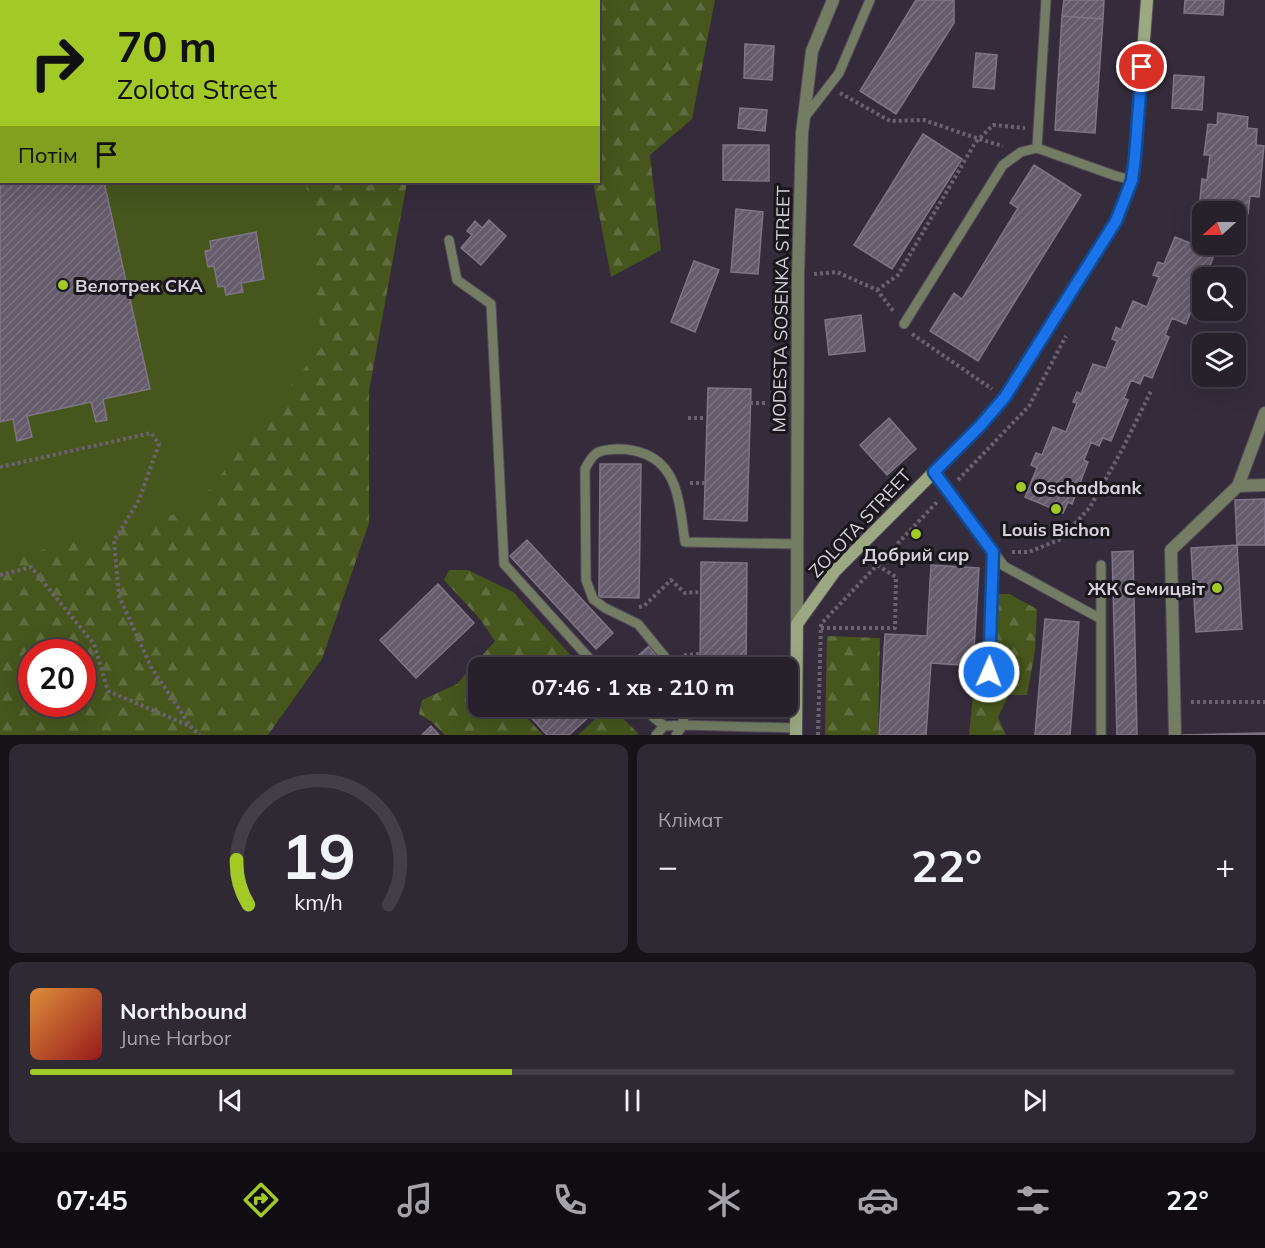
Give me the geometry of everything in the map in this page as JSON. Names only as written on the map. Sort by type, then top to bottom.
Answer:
[{"type":"street","name":"MODESTA SOSENKA STREET","points":[[797,624],[798,276],[802,133],[812,51],[833,0]]},
{"type":"street","name":"ZOLOTA STREET","points":[[797,624],[835,571],[980,426],[1005,397],[1116,221],[1132,180],[1147,0]]},
{"type":"street","points":[[1175,735],[1171,550],[1238,486],[1265,413]]},
{"type":"street","points":[[1238,486],[1265,485]]},
{"type":"street","points":[[796,732],[797,624]]},
{"type":"lane","points":[[804,118],[839,73],[870,0]]},
{"type":"lane","points":[[1037,148],[1046,0]]},
{"type":"lane","points":[[904,324],[1003,165],[1021,152],[1037,148],[1132,180]]},
{"type":"lane","points":[[449,240],[457,280],[491,304],[504,564],[588,657]]},
{"type":"lane","points":[[665,657],[638,624],[605,608],[593,599],[586,580],[585,469],[591,456],[603,450],[631,448],[655,458],[667,470],[675,486],[686,542],[797,544]]},
{"type":"lane","points":[[934,472],[1004,566],[1101,619]]},
{"type":"lane","points":[[989,672],[993,552]]},
{"type":"lane","points":[[1101,566],[1101,735]]},
{"type":"lane","points":[[653,717],[664,726],[683,725],[796,732]]},
{"type":"lane","points":[[676,735],[683,725],[683,717]]},
{"type":"lane","points":[[656,735],[664,726]]},
{"type":"path","points":[[828,87],[890,121],[924,120],[1021,152]]},
{"type":"path","points":[[877,290],[898,275],[975,143],[993,125],[1038,130]]},
{"type":"path","points":[[993,552],[1029,552],[1061,539],[1090,507],[1151,391]]},
{"type":"path","points":[[750,403],[765,403]]},
{"type":"path","points":[[688,418],[707,418]]},
{"type":"path","points":[[0,467],[151,433],[159,444],[139,500],[114,541],[119,596],[151,667],[191,727],[200,735]]},
{"type":"path","points":[[686,483],[705,483]]},
{"type":"path","points":[[821,628],[896,628],[896,577],[877,565]]},
{"type":"path","points":[[0,575],[31,567],[94,644],[108,691],[191,727]]},
{"type":"path","points":[[634,607],[644,606],[671,580],[685,593],[701,592]]},
{"type":"path","points":[[684,655],[700,654]]},
{"type":"path","points":[[1191,702],[1265,702]]},
{"type":"green space","points":[[600,0],[715,0],[692,119],[650,155],[661,250],[611,277],[593,183],[600,183]]},
{"type":"green space","points":[[0,183],[306,183],[322,346],[194,509],[0,561]]},
{"type":"green space","points":[[256,183],[407,183],[369,391],[369,523],[322,659],[268,735],[0,735],[0,482]]},
{"type":"green space","points":[[449,570],[468,570],[513,592],[573,657],[481,657],[495,641],[480,619],[444,580]]},
{"type":"green space","points":[[998,594],[1009,594],[1037,609],[1035,651],[1027,695],[1009,695],[998,717],[1006,735],[969,735],[973,695],[983,639]]},
{"type":"green space","points":[[827,636],[880,638],[878,735],[825,735]]},
{"type":"green space","points":[[468,672],[468,717],[526,717],[543,735],[445,735],[432,722],[419,714],[422,700],[457,684]]},
{"type":"green space","points":[[597,717],[621,717],[638,733],[637,735],[578,735]]},
{"type":"building","points":[[916,0],[954,0],[954,23],[896,114],[860,91]]},
{"type":"building","points":[[1064,0],[1104,0],[1103,19],[1062,16]]},
{"type":"building","points":[[1185,0],[1224,0],[1223,15],[1184,13]]},
{"type":"building","points":[[1062,16],[1103,19],[1095,133],[1055,130]]},
{"type":"building","points":[[745,44],[774,46],[772,80],[744,78]]},
{"type":"building","points":[[976,53],[997,55],[994,89],[973,87]]},
{"type":"building","points":[[1174,75],[1204,77],[1202,110],[1172,108]]},
{"type":"building","points":[[740,108],[767,110],[765,131],[738,128]]},
{"type":"building","points":[[1218,113],[1248,117],[1247,128],[1257,129],[1256,145],[1264,146],[1259,197],[1250,196],[1248,214],[1246,214],[1246,201],[1200,201],[1202,179],[1207,180],[1210,155],[1204,155],[1208,124],[1217,125]]},
{"type":"building","points":[[923,134],[962,159],[892,269],[854,245]]},
{"type":"building","points":[[723,145],[769,145],[769,181],[723,180]]},
{"type":"building","points":[[1034,165],[1081,195],[978,361],[930,331],[954,293],[962,299],[1018,208],[1010,203]]},
{"type":"building","name":"Велотрек СКА","points":[[0,183],[104,183],[150,389],[103,399],[107,420],[96,422],[91,402],[27,416],[32,437],[17,441],[13,419],[0,422]]},
{"type":"building","points":[[736,209],[763,212],[758,274],[731,272]]},
{"type":"building","points":[[489,220],[506,236],[481,265],[461,248],[472,235],[467,231],[475,221],[482,228]]},
{"type":"building","points":[[256,232],[264,279],[241,283],[243,292],[226,295],[224,286],[218,287],[214,266],[208,267],[205,251],[211,250],[210,241]]},
{"type":"building","points":[[1175,237],[1192,244],[1192,255],[1214,255],[1209,267],[1192,267],[1192,309],[1186,324],[1172,318],[1165,335],[1169,337],[1152,378],[1144,375],[1140,384],[1131,380],[1124,398],[1128,400],[1111,441],[1103,438],[1099,446],[1091,442],[1084,460],[1088,462],[1072,504],[1068,502],[1063,513],[1025,497],[1037,468],[1031,465],[1036,453],[1042,455],[1053,427],[1066,432],[1077,403],[1073,402],[1077,392],[1081,394],[1093,364],[1106,368],[1117,341],[1112,339],[1116,327],[1121,330],[1133,301],[1147,307],[1159,277],[1153,275],[1158,262],[1164,264]]},
{"type":"building","points":[[694,261],[719,270],[695,332],[671,322]]},
{"type":"building","points":[[861,315],[865,351],[829,355],[825,320]]},
{"type":"building","points":[[708,388],[751,389],[747,521],[704,519]]},
{"type":"building","points":[[889,418],[916,449],[887,475],[860,445]]},
{"type":"building","points":[[600,464],[641,464],[639,598],[599,597]]},
{"type":"building","points":[[1265,499],[1265,545],[1237,545],[1235,500]]},
{"type":"building","points":[[527,540],[613,633],[596,649],[510,556]]},
{"type":"building","name":"ЖК Семицвіт","points":[[1237,545],[1242,629],[1196,632],[1191,548]]},
{"type":"building","points":[[1133,551],[1137,735],[1117,735],[1112,552]]},
{"type":"building","points":[[701,562],[747,563],[746,657],[700,657]]},
{"type":"building","points":[[931,565],[979,568],[973,666],[931,663],[926,735],[879,735],[885,634],[927,636]]},
{"type":"building","points":[[438,584],[474,623],[416,678],[380,640]]},
{"type":"building","points":[[1045,619],[1079,622],[1070,735],[1035,735]]},
{"type":"building","points":[[649,646],[658,657],[636,657]]},
{"type":"building","points":[[531,717],[589,717],[569,735],[547,735]]},
{"type":"building","points":[[431,726],[439,735],[422,735]]},
{"type":"building","points":[[1265,733],[1265,735],[1180,735]]},
{"type":"place","name":"Велотрек СКА","points":[[63,285]]},
{"type":"place","name":"Oschadbank","points":[[1021,487]]},
{"type":"place","name":"Louis Bichon","points":[[1056,509]]},
{"type":"place","name":"Добрий сир","points":[[916,534]]},
{"type":"place","name":"ЖК Семицвіт","points":[[1217,588]]},
{"type":"route","points":[[989,672],[993,552],[934,472],[1005,397],[1116,221],[1132,180],[1142,67]]}]
